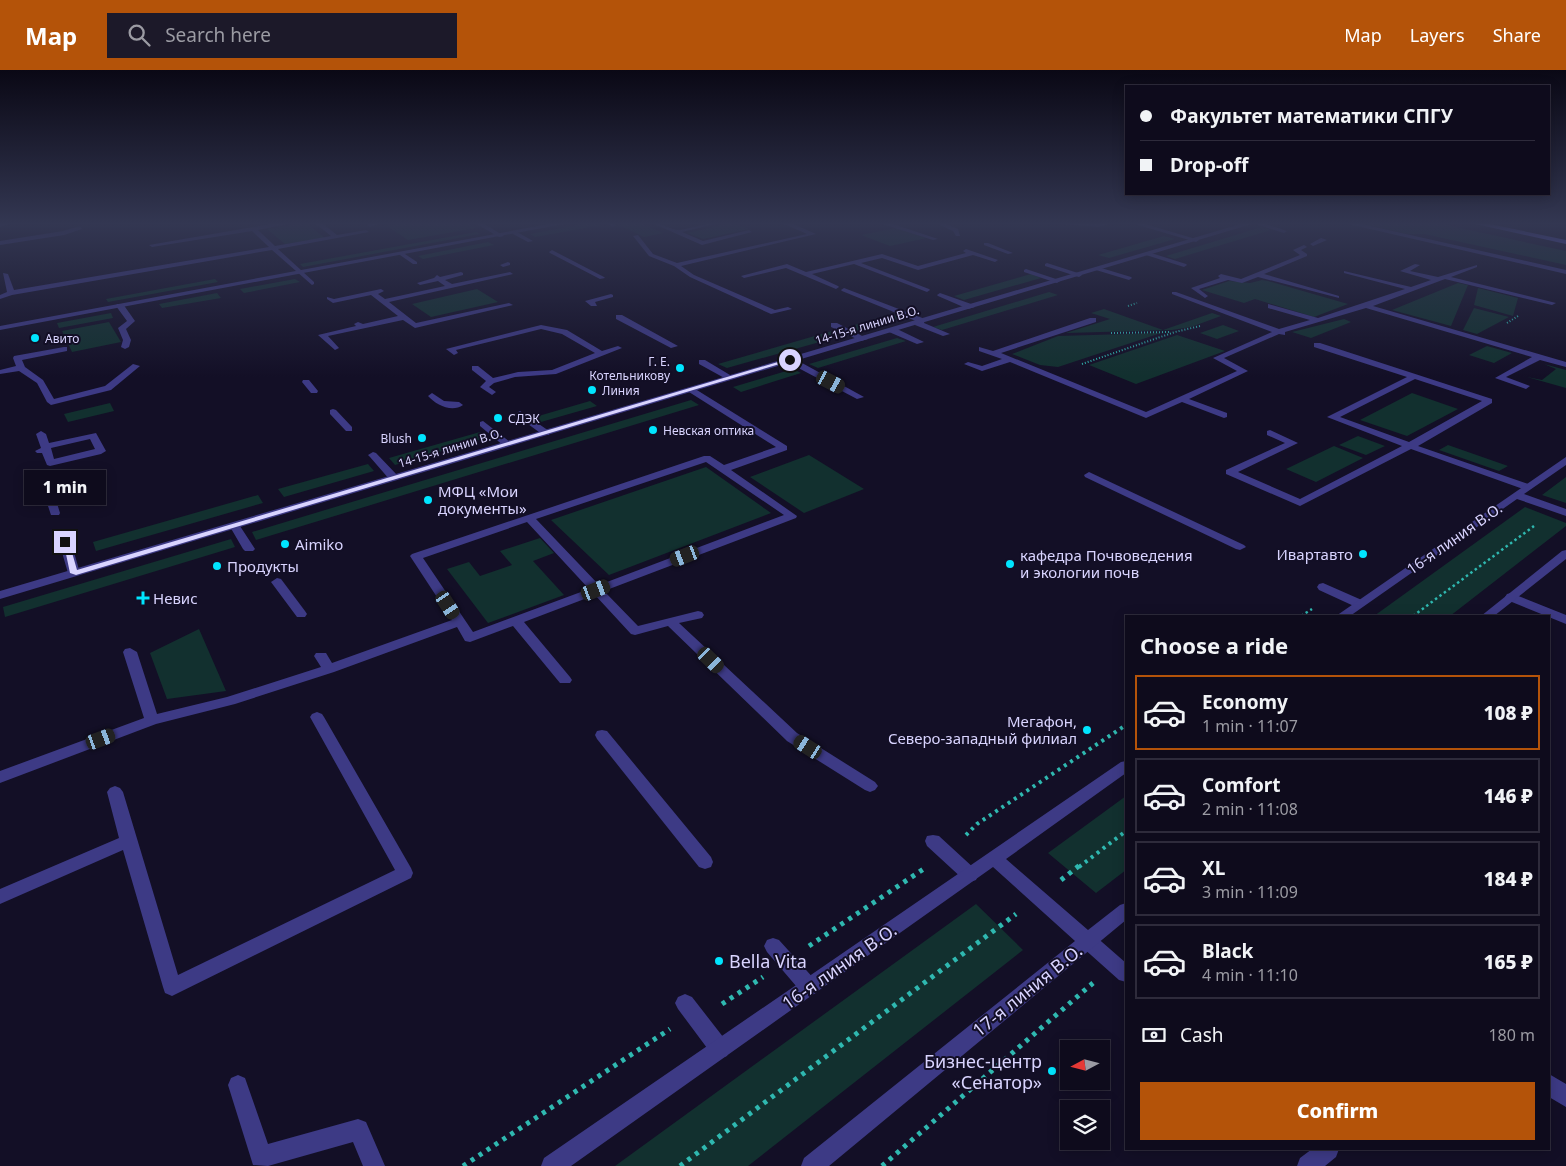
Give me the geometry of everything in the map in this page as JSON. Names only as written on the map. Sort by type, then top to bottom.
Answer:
[{"type":"street","points":[[5,274],[11,293]]},
{"type":"street","points":[[0,297],[11,293],[121,274]]},
{"type":"street","points":[[0,328],[295,274]]},
{"type":"street","points":[[302,274],[312,283]]},
{"type":"street","points":[[420,283],[437,277],[460,274]]},
{"type":"street","points":[[384,301],[509,274]]},
{"type":"street","points":[[595,274],[602,278]]},
{"type":"street","points":[[689,274],[774,312],[788,309]]},
{"type":"street","points":[[744,276],[752,274]]},
{"type":"street","points":[[804,274],[836,287]]},
{"type":"street","points":[[885,274],[927,290]]},
{"type":"street","points":[[1036,274],[1057,281]]},
{"type":"street","points":[[1116,274],[1129,278]]},
{"type":"street","points":[[1354,274],[1410,289]]},
{"type":"street","points":[[1422,274],[1552,303]]},
{"type":"street","points":[[982,349],[1051,375],[1146,415],[1244,371],[1217,358],[1318,320],[1366,306],[1451,274]]},
{"type":"street","name":"14-15-я линии В.О.","points":[[0,595],[1078,275]]},
{"type":"street","points":[[1205,296],[1194,288],[1225,276],[1242,281],[1258,275],[1337,297]]},
{"type":"street","points":[[437,277],[451,287]]},
{"type":"street","points":[[844,290],[890,308],[946,334]]},
{"type":"street","points":[[341,309],[331,300],[377,292],[384,301],[415,326],[509,305]]},
{"type":"street","points":[[1174,293],[1282,333]]},
{"type":"street","points":[[940,295],[971,307]]},
{"type":"street","points":[[594,304],[590,301],[611,296]]},
{"type":"street","points":[[120,306],[131,321],[122,328],[127,340],[125,347]]},
{"type":"street","points":[[1272,306],[1318,320]]},
{"type":"street","points":[[1366,306],[1566,365]]},
{"type":"street","points":[[335,348],[322,335],[359,325],[404,317]]},
{"type":"street","points":[[620,317],[674,346]]},
{"type":"street","points":[[994,353],[1093,320]]},
{"type":"street","points":[[834,325],[864,339]]},
{"type":"street","points":[[454,353],[450,349],[541,328],[564,332],[600,353]]},
{"type":"street","points":[[892,330],[920,342]]},
{"type":"street","points":[[648,340],[657,337]]},
{"type":"street","points":[[1270,433],[1293,443],[1230,472],[1300,503],[1410,446],[1489,401],[1317,345]]},
{"type":"street","points":[[492,392],[484,387],[491,381],[516,374],[550,373],[593,358],[600,353],[618,348]]},
{"type":"street","points":[[64,349],[18,358],[21,368],[40,382],[54,406],[108,388],[136,366]]},
{"type":"street","points":[[1526,386],[1499,378],[1539,357]]},
{"type":"street","points":[[968,364],[982,369],[1011,359]]},
{"type":"street","points":[[790,360],[860,398]]},
{"type":"street","points":[[702,362],[731,378]]},
{"type":"street","points":[[0,372],[21,368]]},
{"type":"street","points":[[475,368],[491,381]]},
{"type":"street","points":[[1414,377],[1332,417],[1527,487]]},
{"type":"street","points":[[306,382],[314,391]]},
{"type":"street","points":[[692,390],[784,448],[724,468]]},
{"type":"street","points":[[432,396],[442,404],[459,405]]},
{"type":"street","points":[[1182,399],[1224,415]]},
{"type":"street","points":[[333,412],[349,429]]},
{"type":"street","points":[[520,414],[546,433]]},
{"type":"street","points":[[483,424],[507,444]]},
{"type":"street","points":[[41,434],[44,449],[50,463],[101,451],[93,436],[44,449]]},
{"type":"street","points":[[373,455],[394,478]]},
{"type":"street","points":[[707,458],[792,516],[470,638],[416,556],[529,518],[707,458]]},
{"type":"street","name":"16-я линия В.О.","points":[[1344,615],[1566,460]]},
{"type":"street","points":[[1089,475],[1240,548]]},
{"type":"street","points":[[1517,495],[1561,511]]},
{"type":"street","points":[[51,500],[55,513]]},
{"type":"street","points":[[529,518],[635,631],[698,615]]},
{"type":"street","points":[[234,526],[249,549]]},
{"type":"street","points":[[65,542],[74,573]]},
{"type":"street","points":[[1488,615],[1566,553]]},
{"type":"street","points":[[277,582],[301,614]]},
{"type":"street","points":[[1323,587],[1360,604]]},
{"type":"street","points":[[1511,597],[1566,620]]},
{"type":"street","points":[[516,621],[565,680]]},
{"type":"street","points":[[670,621],[792,737],[870,786]]},
{"type":"street","points":[[0,777],[152,720],[230,701],[329,669],[459,622]]},
{"type":"street","points":[[130,652],[152,720]]},
{"type":"street","points":[[321,656],[329,669]]},
{"type":"street","points":[[115,792],[172,987],[406,873],[317,718]]},
{"type":"street","points":[[602,736],[705,862]]},
{"type":"street","name":"16-я линия В.О.","points":[[552,1166],[1125,767]]},
{"type":"street","points":[[0,897],[128,841]]},
{"type":"street","points":[[933,841],[970,875]]},
{"type":"street","points":[[994,858],[1121,969]]},
{"type":"street","name":"17-я линия В.О.","points":[[812,1166],[1125,911]]},
{"type":"street","points":[[773,946],[809,987]]},
{"type":"street","points":[[685,1002],[720,1049]]},
{"type":"street","points":[[238,1084],[261,1157],[358,1130],[374,1166]]},
{"type":"street","points":[[1550,1085],[1566,1096]]},
{"type":"street","points":[[1308,1166],[1327,1150]]},
{"type":"path","points":[[1478,338],[1517,318],[1524,296]]},
{"type":"path","points":[[1128,306],[1137,303]]},
{"type":"path","points":[[1051,375],[1175,332],[1191,330],[1232,315]]},
{"type":"path","points":[[1414,615],[1561,511]]},
{"type":"path","points":[[680,1166],[1125,832]]},
{"type":"path","points":[[882,1166],[1121,969]]},
{"type":"green space","points":[[1030,274],[1041,278],[964,300],[954,296]]},
{"type":"green space","points":[[215,279],[218,282],[108,302],[106,299]]},
{"type":"green space","points":[[295,279],[300,282],[244,293],[240,289]]},
{"type":"green space","points":[[1262,280],[1348,304],[1314,317],[1255,299],[1244,303],[1202,290],[1229,281],[1250,283]]},
{"type":"green space","points":[[1458,283],[1468,285],[1451,326],[1392,310]]},
{"type":"green space","points":[[1478,288],[1518,298],[1513,316],[1474,305]]},
{"type":"green space","points":[[477,289],[498,302],[431,317],[412,304]]},
{"type":"green space","points":[[1049,292],[1058,295],[942,330],[933,327]]},
{"type":"green space","points":[[217,293],[221,298],[162,308],[159,304]]},
{"type":"green space","points":[[1474,308],[1509,317],[1477,334],[1463,330]]},
{"type":"green space","points":[[1104,309],[1163,330],[1212,313],[1221,316],[1191,327],[1172,330],[1066,333],[1110,319],[1091,313]]},
{"type":"green space","points":[[111,313],[113,318],[59,328],[57,323]]},
{"type":"green space","points":[[891,314],[901,318],[857,331],[848,327]]},
{"type":"green space","points":[[1344,319],[1351,322],[1311,338],[1292,332]]},
{"type":"green space","points":[[109,322],[121,342],[72,352],[62,331]]},
{"type":"green space","points":[[1223,325],[1239,331],[1217,339],[1200,333]]},
{"type":"green space","points":[[832,331],[841,336],[727,368],[718,364]]},
{"type":"green space","points":[[1161,333],[1058,367],[1040,365],[1012,354],[1058,336]]},
{"type":"green space","points":[[1177,335],[1225,351],[1136,384],[1089,365]]},
{"type":"green space","points":[[897,338],[906,341],[818,368],[809,364]]},
{"type":"green space","points":[[1487,346],[1512,353],[1494,363],[1469,355]]},
{"type":"green space","points":[[1544,364],[1566,370],[1566,388],[1527,377],[1542,380],[1556,369]]},
{"type":"green space","points":[[793,369],[801,373],[741,392],[733,387]]},
{"type":"green space","points":[[1412,393],[1458,409],[1407,436],[1360,420]]},
{"type":"green space","points":[[691,400],[699,405],[256,540],[252,532]]},
{"type":"green space","points":[[590,401],[597,406],[541,422],[535,417]]},
{"type":"green space","points":[[110,403],[114,411],[68,422],[64,414]]},
{"type":"green space","points":[[480,432],[486,438],[395,465],[389,458]]},
{"type":"green space","points":[[1358,436],[1385,446],[1366,455],[1339,445]]},
{"type":"green space","points":[[1448,445],[1508,466],[1499,471],[1439,450]]},
{"type":"green space","points":[[1334,446],[1363,458],[1316,482],[1286,469]]},
{"type":"green space","points":[[809,455],[864,489],[804,513],[750,477]]},
{"type":"green space","points":[[368,464],[374,471],[284,497],[278,489]]},
{"type":"green space","points":[[706,467],[771,513],[609,575],[551,520]]},
{"type":"green space","points":[[1566,477],[1566,503],[1542,495]]},
{"type":"green space","points":[[258,495],[263,503],[96,551],[93,542]]},
{"type":"green space","points":[[1525,507],[1566,523],[1566,526],[1451,615],[1375,615]]},
{"type":"green space","points":[[540,538],[554,553],[533,561],[564,595],[488,623],[447,569],[469,562],[480,576],[512,565],[500,551]]},
{"type":"green space","points":[[231,539],[235,547],[5,617],[3,607]]},
{"type":"green space","points":[[199,629],[226,691],[167,699],[150,653]]},
{"type":"green space","points":[[1125,797],[1125,871],[1096,893],[1048,853]]},
{"type":"green space","points":[[976,904],[1023,950],[748,1166],[615,1166]]},
{"type":"place","name":"Авито","points":[[35,338]]},
{"type":"place","name":"Г. Е. Котельникову","points":[[680,368]]},
{"type":"place","name":"Линия","points":[[592,390]]},
{"type":"place","name":"СДЭК","points":[[498,418]]},
{"type":"place","name":"Невская оптика","points":[[653,430]]},
{"type":"place","name":"Blush","points":[[422,438]]},
{"type":"place","name":"МФЦ «Мои документы»","points":[[428,500]]},
{"type":"place","name":"Aimiko","points":[[285,544]]},
{"type":"place","name":"Ивартавто","points":[[1363,554]]},
{"type":"place","name":"кафедра Почвоведения и экологии почв","points":[[1010,564]]},
{"type":"place","name":"Продукты","points":[[217,566]]},
{"type":"place","name":"Невис","points":[[143,598]]},
{"type":"place","name":"Мегафон, Северо-западный филиал","points":[[1087,730]]},
{"type":"place","name":"Bella Vita","points":[[719,961]]},
{"type":"place","name":"Бизнес-центр «Сенатор»","points":[[1052,1071]]},
{"type":"route","points":[[65,542],[74,573],[790,360]]}]
